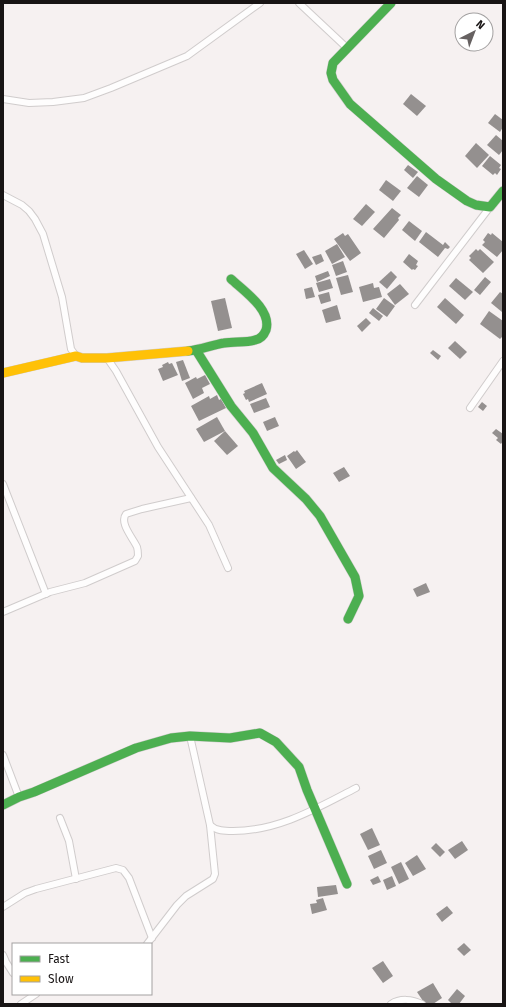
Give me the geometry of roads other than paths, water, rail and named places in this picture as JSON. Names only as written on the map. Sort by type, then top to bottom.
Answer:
[{"type":"street","points":[[3,99],[29,103],[54,102],[84,98],[111,88],[187,56],[260,3]]},
{"type":"street","points":[[299,3],[347,48]]},
{"type":"street","points":[[391,3],[333,63],[331,73],[332,80],[350,104],[436,179],[467,201],[476,205],[490,206]]},
{"type":"street","points":[[415,305],[503,191]]},
{"type":"street","points":[[3,195],[22,205],[29,211],[43,234],[62,297],[71,348],[76,356]]},
{"type":"street","points":[[3,372],[76,356],[82,358],[107,358],[196,350],[224,343],[256,340],[263,336],[266,329],[267,321],[263,310],[231,279]]},
{"type":"street","points":[[196,350],[231,406],[253,433],[273,468],[306,499],[320,516],[355,577],[359,596],[348,619]]},
{"type":"street","points":[[107,358],[116,371],[158,447],[209,525],[228,568]]},
{"type":"street","points":[[470,408],[503,361]]},
{"type":"street","points":[[3,484],[46,594]]},
{"type":"street","points":[[3,612],[46,594],[85,583],[137,559],[138,548],[124,524],[123,519],[126,514],[191,498]]},
{"type":"street","points":[[3,805],[19,796],[34,792],[136,748],[172,738],[190,736],[230,738],[264,734],[284,751],[299,768],[347,884]]},
{"type":"street","points":[[148,943],[177,905],[186,896],[213,880],[215,874],[210,825],[190,736]]},
{"type":"street","points":[[3,755],[19,796]]},
{"type":"street","points":[[210,825],[216,829],[225,831],[261,829],[286,822],[356,788]]},
{"type":"street","points":[[60,818],[70,841],[76,878]]},
{"type":"street","points":[[3,907],[25,893],[36,889],[116,868],[123,870],[129,878],[152,938]]},
{"type":"street","points":[[3,955],[12,971]]},
{"type":"street","points":[[21,1004],[28,996]]},
{"type":"street","points":[[391,1004],[398,1000],[411,1000],[422,1004]]}]
